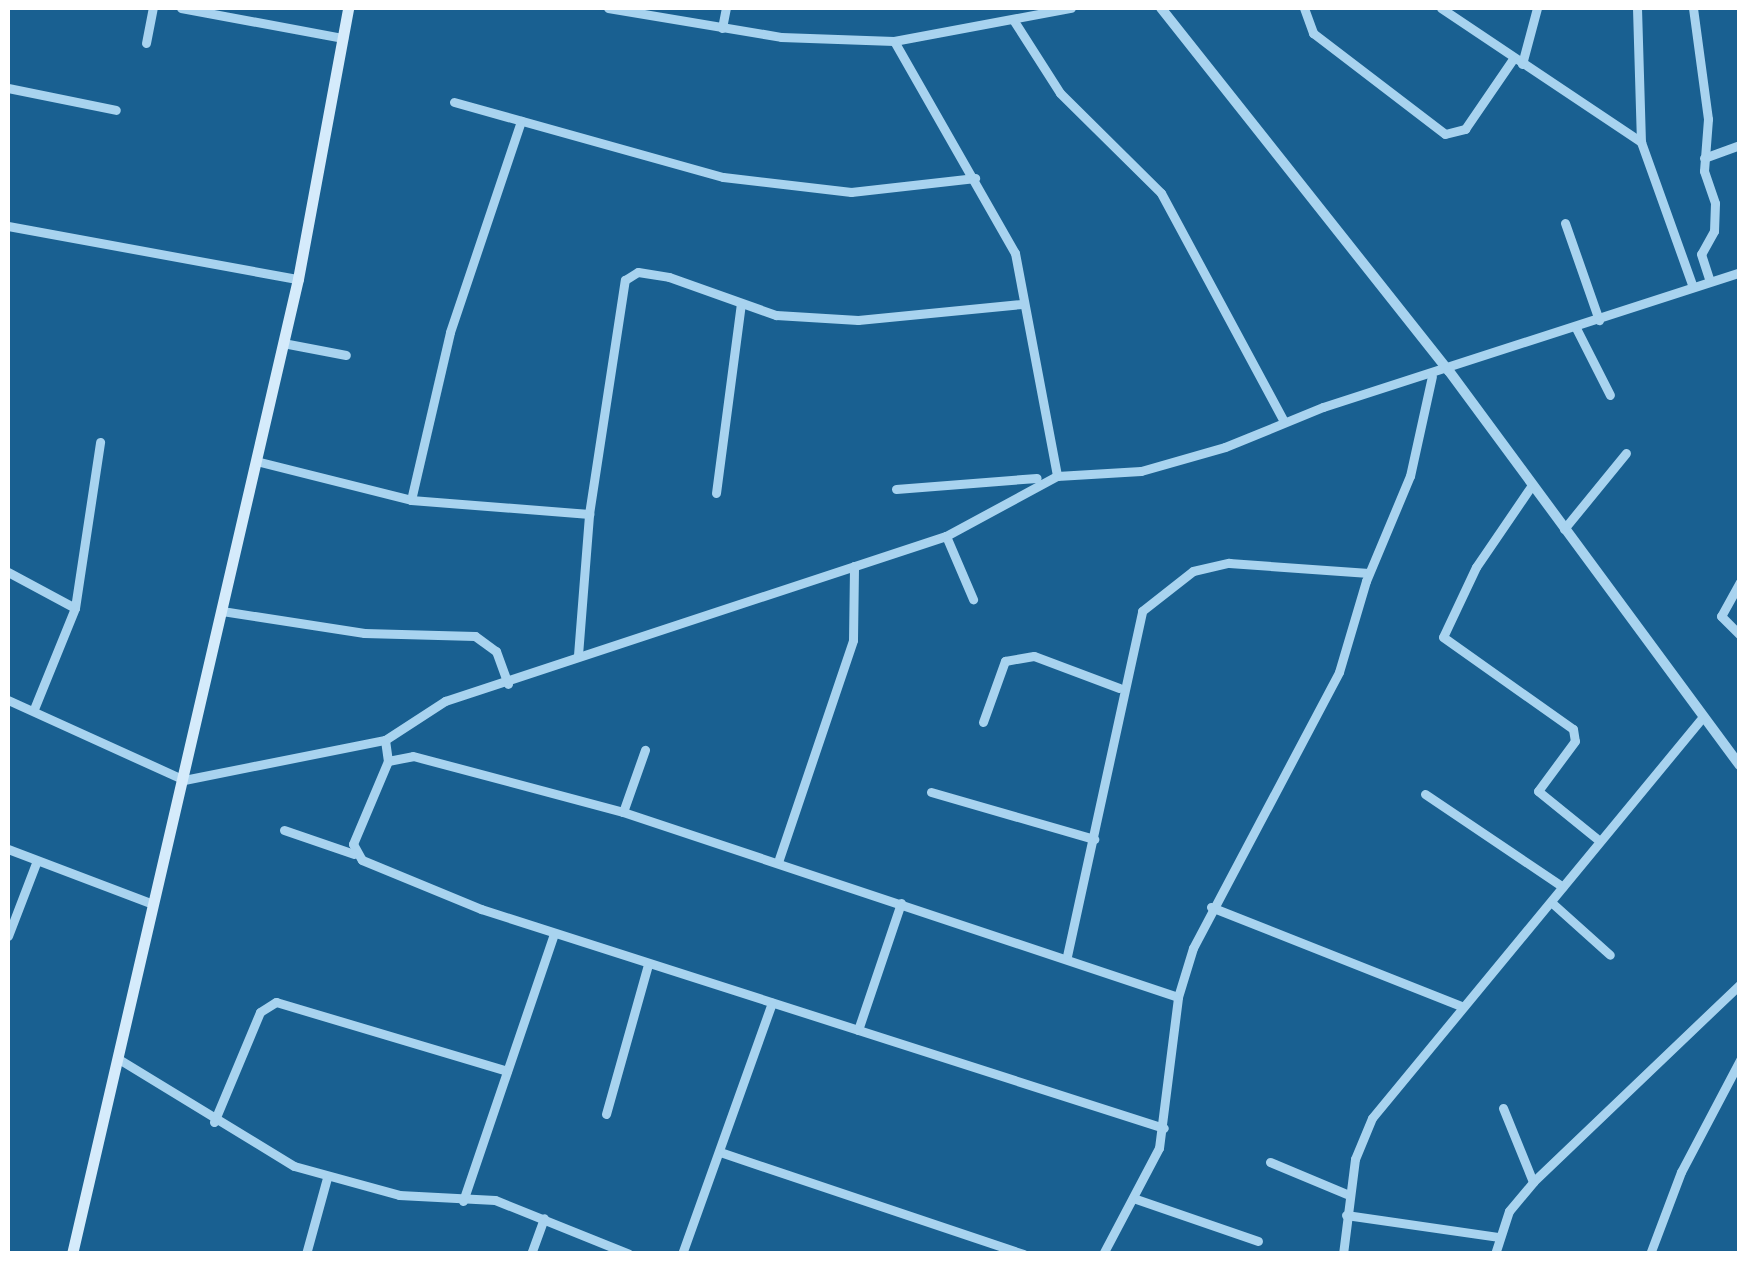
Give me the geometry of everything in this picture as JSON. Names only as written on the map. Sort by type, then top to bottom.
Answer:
[{"type":"main road","points":[[72,1254],[298,278],[348,8]]},
{"type":"street","points":[[146,44],[153,8]]},
{"type":"street","points":[[180,8],[343,38]]},
{"type":"street","points":[[608,8],[722,28],[894,41],[1071,8]]},
{"type":"street","points":[[722,28],[726,8]]},
{"type":"street","points":[[1161,8],[1449,371],[1740,765]]},
{"type":"street","points":[[1304,8],[1312,34],[1446,134],[1465,129],[1517,62],[1536,8]]},
{"type":"street","points":[[1441,8],[1641,142]]},
{"type":"street","points":[[1637,8],[1641,142],[1694,287]]},
{"type":"street","points":[[1694,8],[1708,119],[1704,158],[1715,203],[1714,231],[1701,254],[1710,282]]},
{"type":"street","points":[[1014,21],[1060,93],[1161,193],[1284,421]]},
{"type":"street","points":[[894,41],[1015,253],[1057,476]]},
{"type":"street","points":[[8,88],[116,110]]},
{"type":"street","points":[[454,102],[660,163],[784,185],[852,192],[975,178]]},
{"type":"street","points":[[411,500],[450,332],[522,121]]},
{"type":"street","points":[[1704,158],[1740,146]]},
{"type":"street","points":[[1565,223],[1599,320]]},
{"type":"street","points":[[8,226],[298,278]]},
{"type":"street","points":[[578,656],[589,514],[625,280],[638,272],[669,277],[776,315],[858,320],[1022,304]]},
{"type":"street","points":[[8,700],[184,780],[385,740],[445,701],[508,684],[578,656],[946,536],[989,509],[1057,476],[1141,472],[1284,421],[1449,371],[1740,272]]},
{"type":"street","points":[[716,493],[742,304]]},
{"type":"street","points":[[1576,328],[1610,396]]},
{"type":"street","points":[[283,343],[346,355]]},
{"type":"street","points":[[1103,1254],[1136,1198],[1164,1128],[1178,997],[1211,907],[1317,720],[1369,573],[1410,476],[1432,376]]},
{"type":"street","points":[[34,709],[75,608],[100,442]]},
{"type":"street","points":[[1564,529],[1626,453]]},
{"type":"street","points":[[256,461],[411,500],[589,514]]},
{"type":"street","points":[[896,489],[1037,478]]},
{"type":"street","points":[[987,484],[989,509]]},
{"type":"street","points":[[1532,485],[1476,567],[1443,637],[1573,729],[1574,742],[1538,791],[1596,838]]},
{"type":"street","points":[[946,536],[974,599]]},
{"type":"street","points":[[1067,956],[1094,839],[1120,688],[1142,611],[1193,571],[1243,562],[1369,573]]},
{"type":"street","points":[[778,862],[853,640],[854,566]]},
{"type":"street","points":[[8,572],[75,608]]},
{"type":"street","points":[[1740,582],[1721,616],[1740,635]]},
{"type":"street","points":[[222,611],[364,633],[475,636],[496,651],[508,684]]},
{"type":"street","points":[[983,722],[995,670],[1005,661],[1034,656],[1120,688]]},
{"type":"street","points":[[1343,1254],[1360,1138],[1563,887],[1596,838],[1702,718]]},
{"type":"street","points":[[354,854],[388,761],[385,740]]},
{"type":"street","points":[[623,812],[644,750]]},
{"type":"street","points":[[388,761],[412,756],[623,812],[1067,956],[1178,997]]},
{"type":"street","points":[[931,792],[1094,839]]},
{"type":"street","points":[[1425,794],[1563,887]]},
{"type":"street","points":[[284,830],[554,933],[1164,1128]]},
{"type":"street","points":[[8,849],[36,863],[153,904]]},
{"type":"street","points":[[8,936],[36,863]]},
{"type":"street","points":[[1551,902],[1610,954]]},
{"type":"street","points":[[858,1030],[901,903]]},
{"type":"street","points":[[1211,907],[1463,1008]]},
{"type":"street","points":[[463,1201],[554,933]]},
{"type":"street","points":[[606,1114],[648,964]]},
{"type":"street","points":[[1496,1254],[1499,1236],[1533,1182],[1737,991]]},
{"type":"street","points":[[214,1122],[260,1012],[276,1002],[507,1071]]},
{"type":"street","points":[[682,1254],[723,1153],[772,1002]]},
{"type":"street","points":[[117,1058],[214,1122],[328,1178],[463,1201],[495,1200],[629,1254]]},
{"type":"street","points":[[1650,1254],[1681,1172],[1740,1060]]},
{"type":"street","points":[[1503,1108],[1533,1182]]},
{"type":"street","points":[[723,1153],[1023,1254]]},
{"type":"street","points":[[1270,1162],[1349,1195]]},
{"type":"street","points":[[306,1254],[328,1178]]},
{"type":"street","points":[[1136,1198],[1258,1242]]},
{"type":"street","points":[[1346,1215],[1499,1236]]},
{"type":"street","points":[[531,1254],[544,1218]]}]
